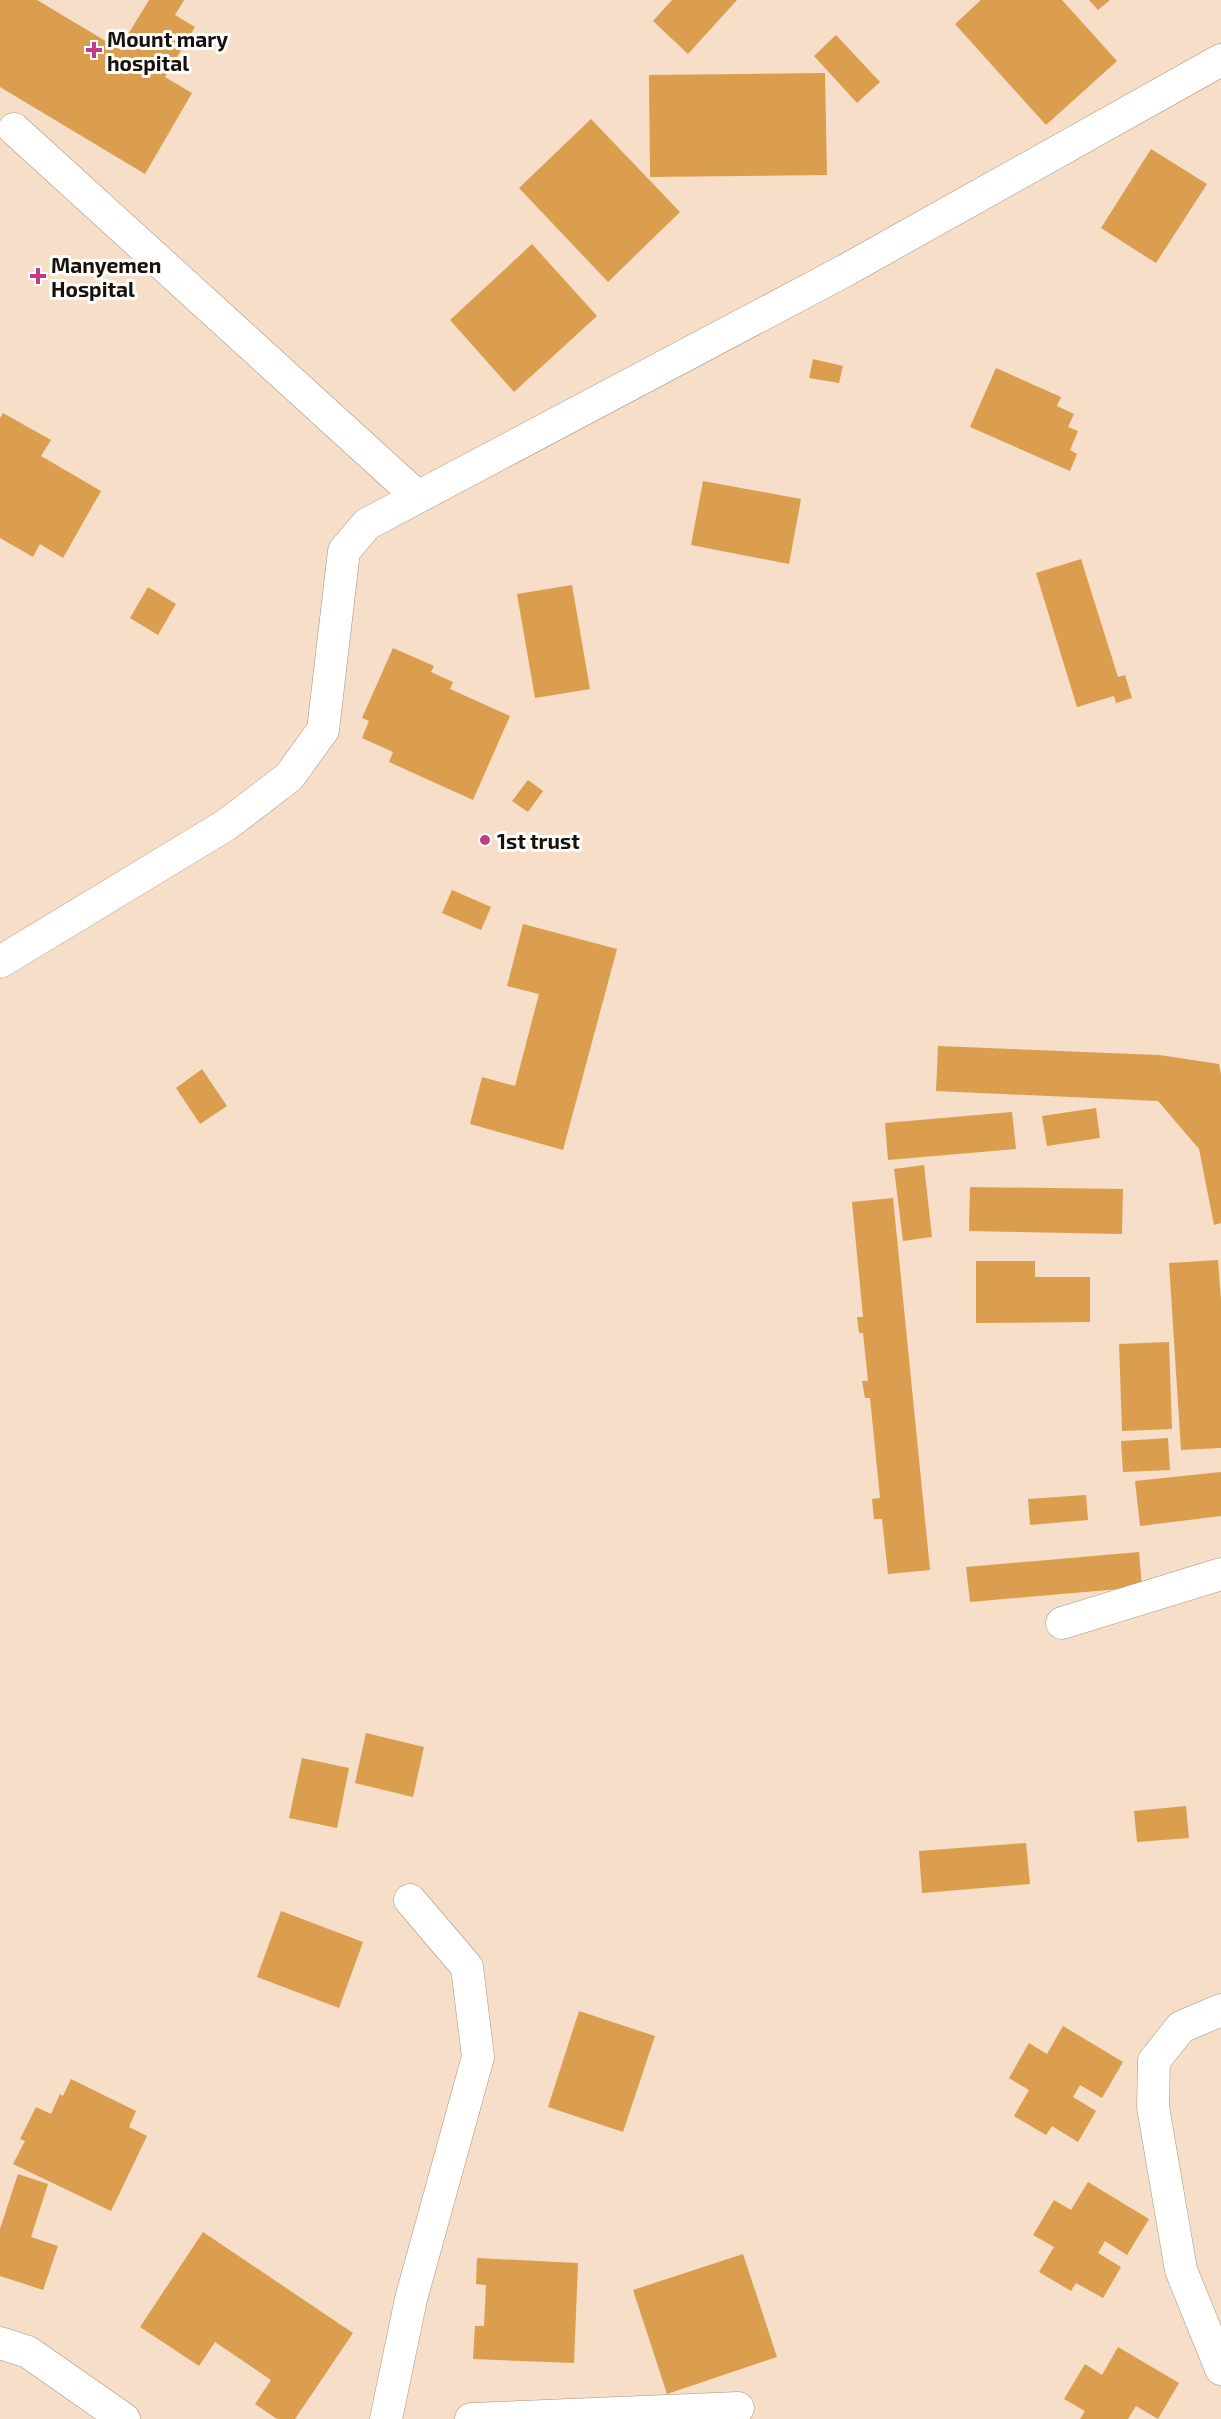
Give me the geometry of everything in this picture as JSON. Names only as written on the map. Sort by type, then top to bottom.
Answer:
[{"type":"street","points":[[0,962],[226,825],[290,777],[323,730],[344,551],[368,524],[846,270],[1221,60]]},
{"type":"street","points":[[14,129],[418,496]]},
{"type":"street","points":[[1062,1623],[1221,1575]]},
{"type":"street","points":[[386,2419],[411,2299],[478,2056],[467,1967],[410,1900]]},
{"type":"street","points":[[1221,2010],[1181,2027],[1154,2061],[1153,2107],[1181,2270],[1221,2369]]},
{"type":"street","points":[[0,2343],[28,2352],[124,2419]]},
{"type":"street","points":[[471,2419],[738,2408]]},
{"type":"building","points":[[0,0],[37,0],[119,49],[149,0],[184,0],[175,15],[195,27],[165,77],[192,93],[145,174],[0,87]]},
{"type":"building","points":[[672,0],[737,0],[688,54],[653,21]]},
{"type":"building","points":[[981,0],[1062,0],[1117,61],[1046,125],[955,24]]},
{"type":"building","points":[[1089,0],[1110,0],[1098,10]]},
{"type":"building","points":[[836,35],[880,82],[857,103],[814,56]]},
{"type":"building","points":[[825,73],[827,175],[650,177],[649,75]]},
{"type":"building","points":[[591,119],[680,212],[608,282],[519,188]]},
{"type":"building","points":[[1151,149],[1207,184],[1156,263],[1101,228]]},
{"type":"building","points":[[532,244],[597,316],[514,392],[450,320]]},
{"type":"building","points":[[813,359],[843,366],[839,383],[809,378]]},
{"type":"building","points":[[996,368],[1061,397],[1057,406],[1074,414],[1068,427],[1078,431],[1070,450],[1077,454],[1070,471],[970,427]]},
{"type":"building","points":[[3,413],[51,440],[41,456],[101,491],[63,558],[40,544],[33,557],[0,538],[0,418]]},
{"type":"building","points":[[703,481],[801,499],[789,564],[691,545]]},
{"type":"building","points":[[1081,559],[1118,677],[1125,675],[1132,698],[1116,703],[1114,696],[1077,707],[1036,573]]},
{"type":"building","points":[[572,585],[590,689],[535,698],[517,594]]},
{"type":"building","points":[[148,587],[176,604],[158,635],[130,618]]},
{"type":"building","points":[[393,648],[434,666],[431,672],[453,682],[450,689],[510,716],[473,800],[389,762],[393,752],[362,738],[369,721],[362,718]]},
{"type":"building","points":[[528,780],[543,791],[528,812],[512,801]]},
{"type":"building","points":[[452,890],[491,907],[481,930],[442,913]]},
{"type":"building","points":[[523,924],[617,949],[563,1150],[470,1124],[482,1077],[515,1086],[539,994],[507,986]]},
{"type":"building","points":[[938,1046],[1159,1055],[1219,1064],[1221,1075],[1221,1223],[1214,1225],[1199,1149],[1158,1101],[936,1091]]},
{"type":"building","points":[[202,1069],[227,1106],[200,1124],[176,1088]]},
{"type":"building","points":[[1096,1108],[1100,1138],[1047,1146],[1042,1116]]},
{"type":"building","points":[[1012,1112],[1016,1149],[888,1160],[885,1123]]},
{"type":"building","points":[[924,1165],[932,1237],[903,1241],[894,1169]]},
{"type":"building","points":[[970,1187],[1123,1189],[1122,1234],[969,1231]]},
{"type":"building","points":[[893,1198],[930,1570],[888,1574],[882,1519],[874,1519],[872,1499],[880,1498],[870,1398],[865,1398],[862,1381],[868,1381],[863,1333],[859,1333],[857,1317],[863,1317],[852,1202]]},
{"type":"building","points":[[1218,1260],[1221,1300],[1221,1448],[1181,1450],[1169,1263]]},
{"type":"building","points":[[976,1261],[1035,1261],[1035,1277],[1090,1277],[1090,1322],[976,1323]]},
{"type":"building","points":[[1169,1342],[1172,1429],[1122,1431],[1119,1344]]},
{"type":"building","points":[[1168,1438],[1170,1470],[1123,1472],[1121,1441]]},
{"type":"building","points":[[1221,1472],[1221,1516],[1140,1526],[1135,1481]]},
{"type":"building","points":[[1086,1495],[1088,1520],[1030,1525],[1028,1499]]},
{"type":"building","points":[[1139,1552],[1142,1587],[970,1602],[966,1567]]},
{"type":"building","points":[[366,1733],[424,1747],[413,1797],[355,1783]]},
{"type":"building","points":[[302,1758],[349,1768],[337,1828],[289,1818]]},
{"type":"building","points":[[1186,1806],[1189,1838],[1137,1842],[1134,1811]]},
{"type":"building","points":[[1026,1843],[1030,1884],[922,1893],[919,1851]]},
{"type":"building","points":[[281,1911],[363,1942],[339,2008],[257,1977]]},
{"type":"building","points":[[579,2011],[655,2036],[623,2132],[548,2107]]},
{"type":"building","points":[[1063,2026],[1123,2062],[1102,2098],[1080,2085],[1073,2097],[1096,2111],[1078,2142],[1052,2126],[1046,2135],[1014,2116],[1029,2090],[1009,2078],[1029,2043],[1047,2054]]},
{"type":"building","points":[[71,2079],[136,2111],[129,2127],[147,2136],[111,2211],[13,2164],[25,2141],[20,2139],[36,2107],[51,2114],[60,2094],[63,2096]]},
{"type":"building","points":[[18,2174],[48,2184],[31,2237],[58,2246],[43,2290],[0,2276],[0,2229]]},
{"type":"building","points":[[1088,2182],[1149,2219],[1127,2255],[1105,2241],[1098,2253],[1121,2267],[1103,2298],[1076,2283],[1071,2291],[1039,2272],[1054,2247],[1033,2235],[1054,2200],[1071,2210]]},
{"type":"building","points":[[203,2232],[353,2333],[295,2419],[277,2419],[255,2404],[271,2380],[215,2342],[199,2366],[140,2327]]},
{"type":"building","points":[[743,2254],[777,2357],[667,2394],[633,2290]]},
{"type":"building","points":[[477,2258],[578,2263],[574,2363],[473,2359],[475,2326],[484,2326],[486,2285],[476,2284]]},
{"type":"building","points":[[1118,2347],[1179,2383],[1158,2419],[1136,2406],[1128,2419],[1080,2419],[1085,2411],[1064,2399],[1085,2364],[1102,2375]]},
{"type":"place","name":"Mount mary hospital","points":[[94,50]]},
{"type":"place","name":"Manyemen Hospital","points":[[38,276]]},
{"type":"place","name":"1st trust","points":[[485,840]]}]
